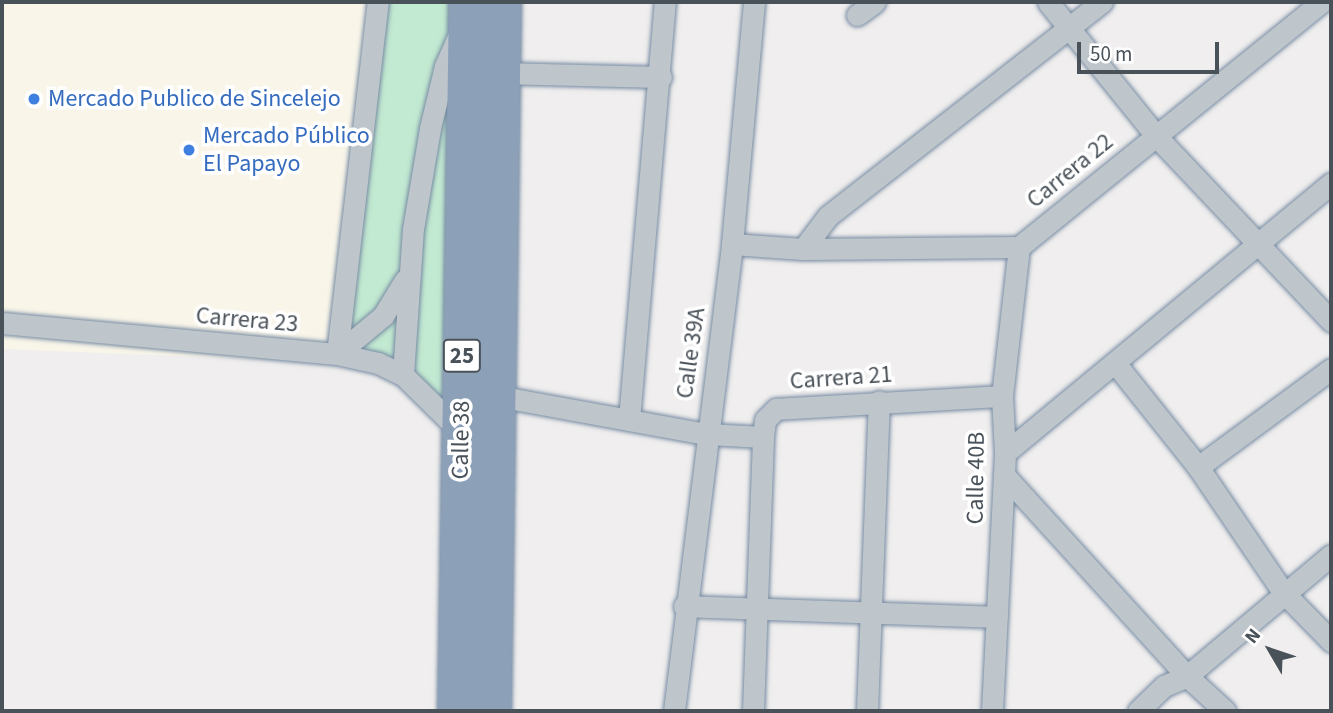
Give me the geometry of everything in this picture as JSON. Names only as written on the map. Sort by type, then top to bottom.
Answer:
[{"type":"highway","name":"Calle 38","points":[[479,5],[500,73],[492,711]]},
{"type":"highway","name":"Calle 38","points":[[457,711],[461,432],[479,5]]},
{"type":"street","points":[[337,354],[379,2]]},
{"type":"street","points":[[629,420],[662,78],[665,2]]},
{"type":"street","name":"Calle 39A","points":[[674,711],[684,606],[733,244],[754,2]]},
{"type":"street","points":[[857,15],[875,2]]},
{"type":"street","points":[[1048,2],[1156,136],[1259,240],[1331,321]]},
{"type":"street","points":[[803,249],[828,216],[1102,2]]},
{"type":"street","name":"Carrera 22","points":[[1019,247],[1322,2]]},
{"type":"street","points":[[403,375],[407,277],[430,128],[445,66],[479,5]]},
{"type":"street","points":[[500,73],[662,78]]},
{"type":"street","points":[[1005,453],[1331,183]]},
{"type":"street","points":[[733,244],[803,249],[1019,247]]},
{"type":"street","name":"Calle 40B","points":[[992,711],[1005,453],[1002,396],[1019,247]]},
{"type":"street","points":[[337,354],[376,324],[407,277]]},
{"type":"street","name":"Carrera 23","points":[[2,323],[337,354],[378,363],[403,375],[461,432]]},
{"type":"street","points":[[1115,363],[1198,467],[1283,592],[1331,641]]},
{"type":"street","points":[[1198,467],[1331,369]]},
{"type":"street","points":[[497,396],[707,434],[763,437],[753,711]]},
{"type":"street","name":"Carrera 21","points":[[763,437],[765,420],[776,409],[878,401],[1002,396]]},
{"type":"street","points":[[867,711],[878,401]]},
{"type":"street","points":[[1004,475],[1187,676],[1225,711]]},
{"type":"street","points":[[1138,711],[1164,686],[1187,676],[1283,592],[1331,555]]},
{"type":"street","points":[[684,606],[758,606],[996,617]]},
{"type":"shaded area","name":"Mercado Público El Papayo","points":[[2,2],[397,2],[351,363],[2,349]]},
{"type":"green space","points":[[378,2],[468,2],[461,432],[403,375],[337,354]]},
{"type":"place","name":"Mercado Publico de Sincelejo","points":[[34,99]]},
{"type":"place","name":"Mercado Público El Papayo","points":[[189,150]]}]
